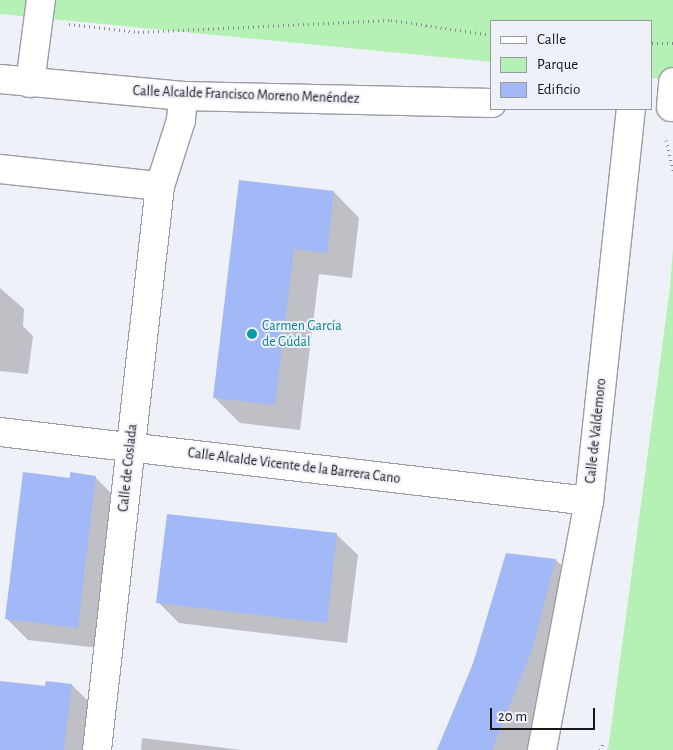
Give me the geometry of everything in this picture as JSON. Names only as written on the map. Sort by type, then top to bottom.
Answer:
[{"type":"street","points":[[30,83],[40,10]]},
{"type":"street","name":"Calle Alcalde Francisco Moreno Menéndez","points":[[0,79],[183,96],[490,103]]},
{"type":"street","name":"Calle de Coslada","points":[[97,750],[160,186],[181,120],[183,96]]},
{"type":"street","name":"Calle de Valdemoro","points":[[542,750],[589,501],[631,110]]},
{"type":"street","points":[[0,169],[160,186]]},
{"type":"street","name":"Calle Alcalde Vicente de la Barrera Cano","points":[[0,432],[589,501]]},
{"type":"path","points":[[40,10],[138,32],[391,20],[490,35]]},
{"type":"path","points":[[653,43],[673,43]]},
{"type":"path","points":[[600,750],[603,743]]},
{"type":"green space","points":[[0,0],[673,0],[673,80],[653,78],[653,20],[490,20],[490,62],[0,14]]},
{"type":"green space","points":[[673,248],[673,750],[608,750],[670,288]]},
{"type":"building","name":"Carmen García de Gúdal","points":[[239,180],[334,191],[327,253],[294,249],[275,405],[213,398]]},
{"type":"building","points":[[23,472],[70,478],[70,472],[96,476],[78,628],[5,619]]},
{"type":"building","points":[[167,514],[337,533],[327,623],[156,603]]},
{"type":"building","points":[[506,553],[556,559],[532,650],[492,750],[437,750],[472,667]]},
{"type":"building","points":[[0,681],[45,686],[46,681],[72,684],[64,750],[0,750]]},
{"type":"place","name":"Carmen García de Gúdal","points":[[252,334]]}]
